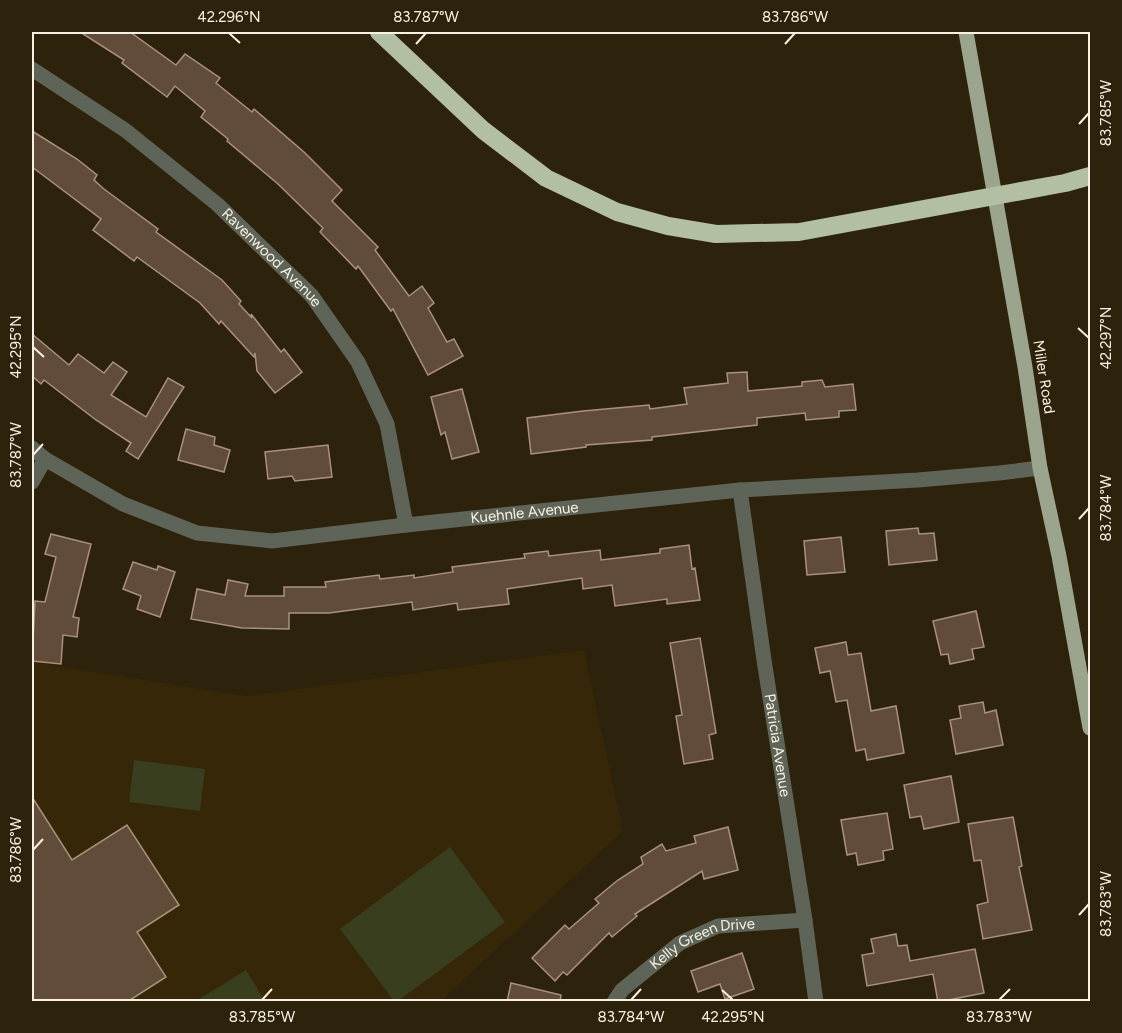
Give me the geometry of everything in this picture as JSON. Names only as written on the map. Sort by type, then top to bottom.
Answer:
[{"type":"highway","points":[[379,32],[483,130],[546,178],[618,212],[668,226],[716,234],[798,231],[1065,183],[1090,176]]},
{"type":"main road","name":"Miller Road","points":[[966,32],[1025,367],[1040,468],[1059,556],[1090,728]]},
{"type":"street","name":"Ravenwood Avenue","points":[[32,69],[125,130],[216,204],[312,296],[358,362],[387,424],[406,525]]},
{"type":"street","name":"Kuehnle Avenue","points":[[32,448],[45,459],[123,504],[198,533],[272,541],[740,490],[918,480],[1040,468]]},
{"type":"street","points":[[32,482],[45,459]]},
{"type":"street","name":"Patricia Avenue","points":[[740,490],[816,1002]]},
{"type":"street","name":"Kelly Green Drive","points":[[614,1002],[622,990],[680,943],[718,926],[805,920]]},
{"type":"shaded area","points":[[584,650],[623,831],[441,1001],[32,1001],[32,662],[246,696]]},
{"type":"green space","points":[[134,760],[205,769],[200,811],[129,802]]},
{"type":"green space","points":[[450,847],[505,922],[398,1001],[394,1001],[340,929]]},
{"type":"green space","points":[[246,970],[265,1001],[196,1001]]},
{"type":"building","points":[[80,32],[130,32],[176,65],[185,54],[220,78],[216,83],[252,112],[254,109],[304,152],[342,190],[332,201],[378,247],[375,250],[409,296],[422,286],[434,303],[428,308],[447,342],[454,339],[463,356],[428,375],[393,309],[391,311],[358,266],[356,269],[320,232],[323,228],[278,184],[201,117],[205,111],[175,86],[167,97],[122,63],[124,60]]},
{"type":"building","points":[[32,131],[77,159],[97,175],[94,180],[104,189],[158,229],[156,232],[222,280],[241,301],[239,304],[252,318],[251,314],[281,352],[284,349],[302,372],[275,393],[257,371],[255,353],[254,357],[221,321],[219,324],[200,303],[137,257],[134,261],[93,230],[101,219],[32,167]]},
{"type":"building","points":[[32,334],[69,365],[78,354],[104,373],[113,362],[127,372],[111,395],[146,417],[168,378],[184,387],[138,459],[126,451],[131,443],[96,420],[44,380],[41,384],[32,376]]},
{"type":"building","points":[[747,372],[748,391],[802,386],[802,382],[822,380],[825,387],[853,384],[856,410],[839,411],[839,417],[806,420],[805,413],[757,418],[757,425],[652,437],[652,440],[586,445],[586,447],[531,454],[527,418],[649,405],[650,409],[687,404],[684,388],[728,383],[727,373]]},
{"type":"building","points":[[462,389],[479,452],[452,459],[445,432],[441,435],[431,397]]},
{"type":"building","points":[[186,429],[215,437],[214,445],[230,450],[224,472],[178,460]]},
{"type":"building","points":[[328,445],[332,477],[295,481],[292,476],[268,479],[265,452]]},
{"type":"building","points":[[918,528],[919,534],[934,533],[937,560],[889,565],[886,531]]},
{"type":"building","points":[[51,534],[91,544],[73,617],[79,618],[77,637],[63,635],[61,664],[32,661],[35,601],[45,602],[56,557],[45,554]]},
{"type":"building","points":[[841,537],[845,572],[807,575],[804,541]]},
{"type":"building","points":[[689,545],[700,600],[667,604],[667,599],[615,606],[612,585],[583,589],[582,578],[507,589],[509,604],[458,610],[457,603],[413,610],[412,602],[329,613],[289,613],[289,629],[242,628],[191,619],[197,589],[225,595],[228,580],[248,584],[245,596],[284,596],[284,587],[326,587],[325,582],[379,575],[380,579],[414,575],[414,578],[453,572],[452,567],[525,558],[524,554],[548,551],[549,556],[600,550],[601,560],[660,553],[660,549]]},
{"type":"building","points":[[133,562],[157,570],[158,566],[175,572],[160,617],[137,609],[141,596],[123,589]]},
{"type":"building","points":[[976,611],[984,647],[972,649],[974,659],[950,664],[948,654],[941,655],[933,621]]},
{"type":"building","points":[[700,638],[716,733],[709,735],[713,759],[684,764],[676,716],[682,715],[670,643]]},
{"type":"building","points":[[846,642],[848,655],[861,653],[871,711],[896,706],[904,753],[867,760],[865,749],[856,751],[847,700],[836,702],[830,671],[820,673],[815,648]]},
{"type":"building","points":[[983,702],[985,713],[996,710],[1003,745],[956,754],[950,720],[961,718],[959,706]]},
{"type":"building","points":[[951,776],[959,822],[924,829],[921,816],[910,818],[904,785]]},
{"type":"building","points":[[32,797],[72,860],[127,825],[179,905],[137,932],[166,977],[127,1002],[32,1002]]},
{"type":"building","points":[[887,813],[893,849],[883,851],[884,860],[858,865],[856,853],[847,855],[841,820]]},
{"type":"building","points":[[1013,817],[1022,866],[1019,867],[1032,930],[983,939],[977,905],[988,902],[981,860],[974,861],[968,824]]},
{"type":"building","points":[[728,827],[738,870],[704,879],[702,871],[635,914],[637,916],[612,937],[609,933],[567,975],[563,972],[555,981],[532,958],[565,925],[569,929],[599,903],[595,899],[618,880],[643,864],[641,857],[662,844],[666,851],[696,843],[694,836]]},
{"type":"building","points":[[896,934],[898,946],[907,945],[910,961],[975,949],[984,993],[938,1002],[933,974],[867,986],[862,955],[874,953],[871,939]]},
{"type":"building","points":[[742,953],[754,989],[725,999],[720,984],[698,992],[691,971]]},
{"type":"building","points":[[511,983],[561,995],[560,1002],[507,1002]]}]
